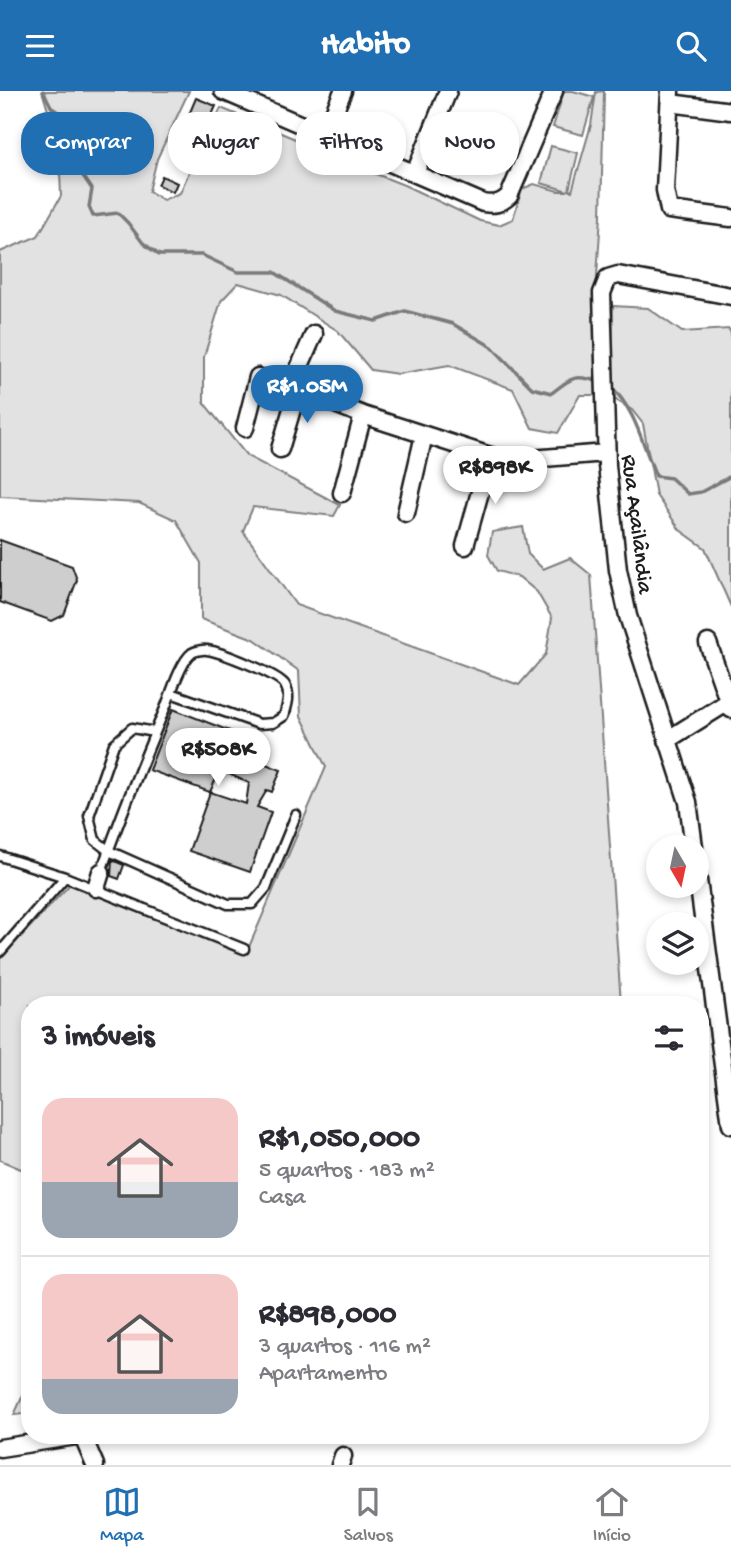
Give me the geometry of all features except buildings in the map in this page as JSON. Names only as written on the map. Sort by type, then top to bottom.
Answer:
[{"type":"street","points":[[334,112],[343,91]]},
{"type":"street","points":[[415,173],[448,91]]},
{"type":"street","points":[[406,169],[483,203],[501,203],[509,196],[554,91]]},
{"type":"street","points":[[232,93],[296,121]]},
{"type":"street","points":[[731,111],[670,97],[665,190],[669,210],[731,218]]},
{"type":"street","name":"Rua Açailândia","points":[[692,835],[688,803],[628,616],[618,570],[606,453],[601,293],[608,278],[618,275],[731,296]]},
{"type":"street","points":[[280,449],[295,388],[314,334]]},
{"type":"street","points":[[245,428],[258,377],[295,388],[363,415],[506,461],[606,453]]},
{"type":"street","points":[[342,493],[363,415]]},
{"type":"street","points":[[405,513],[425,435]]},
{"type":"street","points":[[465,546],[490,456]]},
{"type":"street","points":[[667,740],[729,705],[708,643]]},
{"type":"street","points":[[96,888],[102,872]]},
{"type":"street","points":[[700,898],[731,1125]]},
{"type":"street","points":[[0,1448],[26,1444]]},
{"type":"street","points":[[86,1444],[94,1465]]},
{"type":"lane","points":[[102,872],[171,692],[192,653],[205,649],[274,674],[285,685],[289,698],[285,716],[273,723],[259,724],[171,692]]},
{"type":"lane","points":[[155,732],[132,728],[114,744],[89,816],[95,840],[109,851],[228,904],[252,904],[266,888],[296,815]]},
{"type":"lane","points":[[0,856],[96,888],[244,949]]},
{"type":"lane","points":[[0,952],[65,877]]},
{"type":"shaded area","points":[[42,91],[189,91],[179,112],[168,112],[168,136],[154,171],[154,112],[48,112]]},
{"type":"shaded area","points":[[564,91],[594,97],[583,135],[553,127]]},
{"type":"shaded area","points":[[604,91],[596,291],[598,395],[580,395],[558,433],[532,428],[513,389],[449,365],[398,374],[371,370],[338,331],[281,295],[238,283],[221,301],[204,357],[204,403],[247,456],[340,505],[334,516],[253,507],[243,531],[296,605],[519,685],[546,654],[552,618],[537,592],[519,577],[497,571],[488,555],[492,532],[523,527],[528,554],[543,569],[570,558],[591,575],[620,996],[21,996],[21,1169],[0,1160],[0,959],[73,881],[246,954],[326,767],[301,716],[299,671],[254,639],[201,619],[201,563],[176,520],[139,503],[0,496],[0,252],[38,236],[61,196],[60,175],[153,175],[149,191],[163,200],[180,193],[188,175],[282,175],[282,133],[296,139],[296,175],[378,175],[480,221],[499,225],[513,219],[522,189],[534,184],[568,191],[541,183],[551,146],[578,153],[569,190],[572,191],[591,125],[596,92]]},
{"type":"shaded area","points":[[613,306],[648,308],[682,332],[729,329],[731,334],[731,607],[705,548],[680,530],[656,495],[643,424],[632,410],[611,397]]},
{"type":"shaded area","points":[[21,1400],[21,1414],[14,1415]]},
{"type":"waterway","points":[[43,91],[52,108],[86,131],[90,151],[79,170],[92,189],[89,207],[93,216],[118,213],[143,243],[159,255],[202,255],[238,272],[274,272],[335,311],[376,321],[405,311],[453,324],[492,347],[532,388],[552,393],[574,379],[584,378],[599,382]]},
{"type":"waterway","points":[[610,385],[638,428],[656,476],[671,478],[688,494],[701,492],[731,476]]}]
